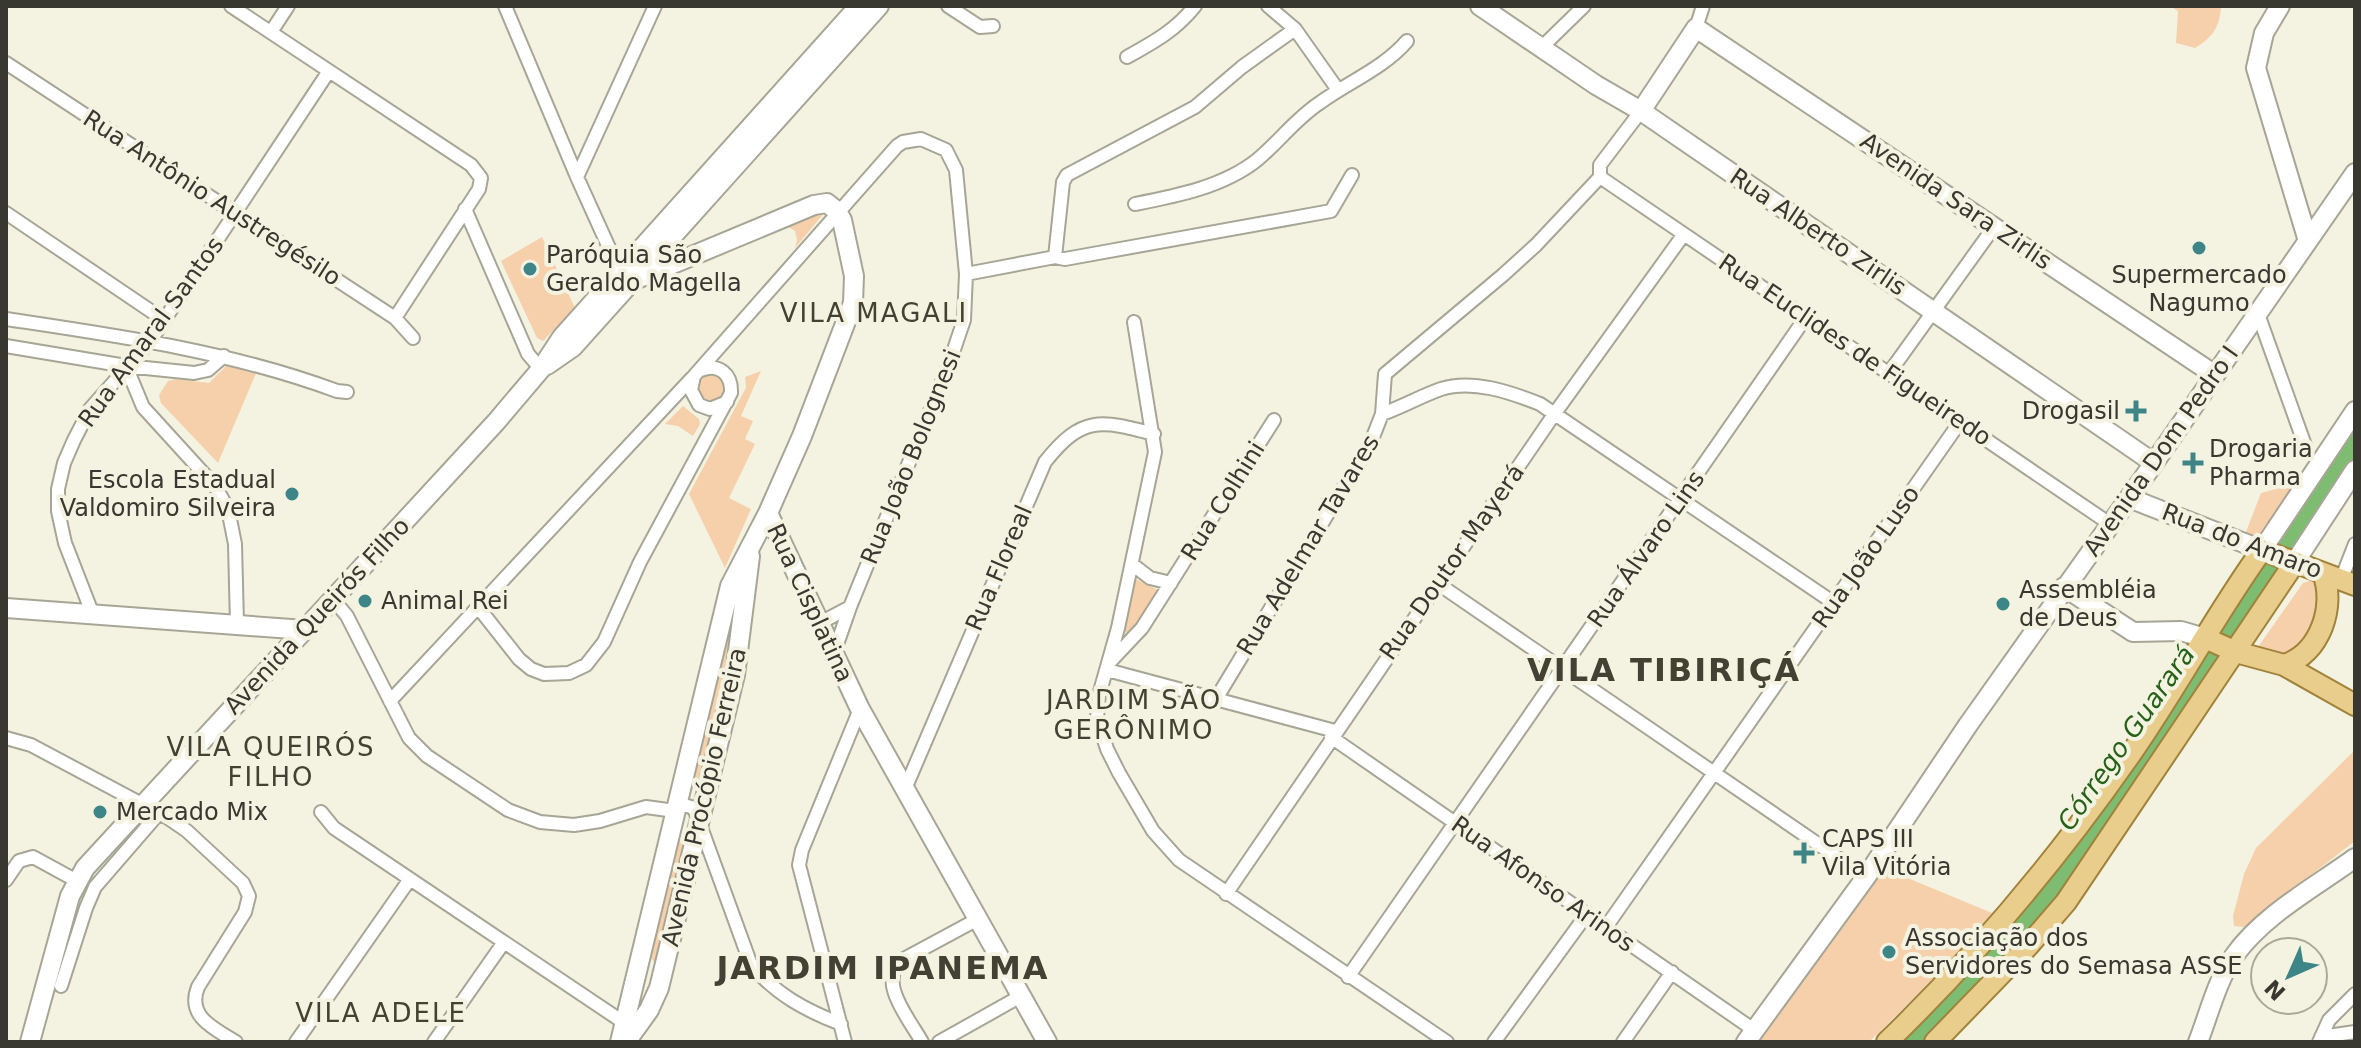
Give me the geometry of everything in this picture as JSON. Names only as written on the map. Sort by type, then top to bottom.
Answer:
[{"type":"main road","name":"Rua do Amaro","points":[[2279,556],[2340,579]]},
{"type":"main road","points":[[1935,1042],[2055,915],[2220,645],[2279,556]]},
{"type":"main road","points":[[1887,1042],[1968,960],[2044,870],[2132,753],[2220,645],[2279,556]]},
{"type":"main road","points":[[2284,665],[2301,658],[2310,650],[2328,609],[2328,585],[2340,579]]},
{"type":"main road","points":[[2220,645],[2284,665],[2355,705]]},
{"type":"street","points":[[231,6],[471,165],[482,181],[395,318]]},
{"type":"street","points":[[271,32],[288,6]]},
{"type":"street","points":[[505,6],[577,177],[626,277],[678,263],[814,205],[827,203],[837,211]]},
{"type":"street","points":[[577,177],[655,6]]},
{"type":"street","name":"Avenida Queirós Filho","points":[[809,73],[859,6]]},
{"type":"street","name":"Avenida Queirós Filho","points":[[30,1042],[70,896],[77,881],[143,804],[541,369],[568,352],[626,277],[809,73],[879,6]]},
{"type":"street","points":[[948,6],[980,27],[993,26]]},
{"type":"street","points":[[1127,57],[1164,37],[1181,24],[1195,6]]},
{"type":"street","points":[[1268,6],[1295,29],[1338,90]]},
{"type":"street","name":"Rua Alberto Zirlis","points":[[1480,6],[1596,85],[1641,111],[2154,463]]},
{"type":"street","points":[[1541,48],[1584,6]]},
{"type":"street","points":[[1641,111],[1696,28],[1703,6]]},
{"type":"street","points":[[2280,6],[2264,33],[2256,68],[2308,241]]},
{"type":"street","name":"Avenida Sara Zirlis","points":[[1696,28],[2215,375]]},
{"type":"street","points":[[1055,257],[1063,182],[1067,175],[1195,107],[1242,67],[1295,29]]},
{"type":"street","points":[[1135,204],[1176,196],[1244,169],[1290,126],[1338,90],[1392,56],[1407,41]]},
{"type":"street","name":"Rua Antônio Austregésilo","points":[[6,63],[395,318],[413,338]]},
{"type":"street","name":"Rua Amaral Santos","points":[[93,615],[65,543],[58,511],[58,489],[64,463],[90,409],[151,340],[329,71]]},
{"type":"street","name":"Rua Adelmar Tavares","points":[[1216,699],[1371,442],[1382,414],[1385,374],[1536,245],[1600,177],[1600,165],[1641,111]]},
{"type":"street","name":"Rua João Bolognesi","points":[[390,701],[696,374],[897,146],[911,139],[930,141],[946,150],[956,170],[966,274],[966,304],[961,333],[834,653]]},
{"type":"street","name":"Avenida Dom Pedro I","points":[[1750,1036],[1866,877],[2064,587],[2355,173]]},
{"type":"street","points":[[966,274],[1331,211],[1352,175]]},
{"type":"street","name":"Rua Euclides de Figueiredo","points":[[1600,177],[2110,524]]},
{"type":"street","points":[[465,209],[528,354],[541,369]]},
{"type":"street","name":"Rua Cisplatina","points":[[837,211],[842,220],[854,276],[853,303],[805,429],[768,513],[860,709],[1047,1042]]},
{"type":"street","points":[[6,213],[164,320]]},
{"type":"street","points":[[1889,373],[1994,227]]},
{"type":"street","name":"Rua Doutor Mayerá","points":[[1226,894],[1437,583],[1684,234]]},
{"type":"street","points":[[654,245],[678,263]]},
{"type":"street","points":[[2258,314],[2306,448]]},
{"type":"street","name":"Rua Álvaro Lins","points":[[1348,977],[1806,317]]},
{"type":"street","points":[[6,319],[151,340],[285,372],[347,392]]},
{"type":"street","points":[[1134,322],[1154,434],[1154,463],[1097,706],[1100,732],[1107,749],[1161,841],[1179,860],[1447,1042]]},
{"type":"street","points":[[83,358],[88,331]]},
{"type":"street","points":[[6,346],[126,366],[202,373],[224,356]]},
{"type":"street","points":[[719,348],[718,359],[722,371]]},
{"type":"street","points":[[126,366],[143,407],[215,486],[228,509],[246,625],[284,652]]},
{"type":"street","points":[[478,607],[519,659],[531,669],[544,674],[569,673],[586,665],[604,642],[640,562],[727,402],[732,388],[729,378],[712,367],[696,374],[691,385],[692,396]]},
{"type":"street","points":[[1382,414],[1438,390],[1461,386],[1509,393],[1555,413],[1834,603]]},
{"type":"street","points":[[677,394],[692,396],[704,408],[710,429]]},
{"type":"street","points":[[704,408],[716,408],[727,402]]},
{"type":"street","points":[[2279,556],[2355,411]]},
{"type":"street","name":"Rua Colhini","points":[[1108,667],[1142,628],[1274,420]]},
{"type":"street","name":"Rua Floreal","points":[[905,789],[1045,462],[1060,445],[1084,427],[1099,422],[1154,434]]},
{"type":"street","name":"Rua João Luso","points":[[1606,927],[1960,422]]},
{"type":"street","points":[[2279,556],[2355,470]]},
{"type":"street","name":"Rua do Amaro","points":[[2129,498],[2279,556]]},
{"type":"street","name":"Avenida Procópio Ferreira","points":[[628,1031],[675,811],[730,586],[768,513]]},
{"type":"street","name":"Avenida Procópio Ferreira","points":[[620,1042],[649,1010],[659,988],[735,675],[752,542]]},
{"type":"street","points":[[2340,579],[2355,544]]},
{"type":"street","name":"Rua Colhini","points":[[1132,564],[1150,578],[1171,583]]},
{"type":"street","points":[[1437,583],[1866,877]]},
{"type":"street","points":[[2064,587],[2133,632],[2181,631],[2220,645]]},
{"type":"street","points":[[333,599],[347,616],[402,727],[417,748],[518,815],[540,822],[574,825],[600,821],[646,807],[675,811],[676,821],[682,827],[691,828],[699,822],[747,954],[756,970],[797,1005],[841,1024]]},
{"type":"street","points":[[11,607],[305,630]]},
{"type":"street","points":[[820,623],[850,607]]},
{"type":"street","name":"Rua Afonso Arinos","points":[[1108,667],[1333,734],[1455,823],[1672,972],[1750,1036]]},
{"type":"street","points":[[845,1042],[799,865],[802,850],[860,709]]},
{"type":"street","points":[[6,738],[31,745],[159,813],[187,831],[248,889],[249,900],[245,912],[198,987],[194,1000],[203,1021],[236,1042]]},
{"type":"street","points":[[321,812],[334,828],[504,942],[628,1031]]},
{"type":"street","points":[[61,986],[95,887],[159,813]]},
{"type":"street","points":[[6,880],[19,861],[33,857],[77,881]]},
{"type":"street","points":[[2198,1042],[2227,967],[2242,945],[2278,913],[2355,858]]},
{"type":"street","points":[[296,1042],[410,879]]},
{"type":"street","points":[[1494,1042],[1587,914]]},
{"type":"street","points":[[922,1042],[893,990],[891,976],[894,967],[978,919]]},
{"type":"street","points":[[434,1042],[504,942]]},
{"type":"street","points":[[1623,1042],[1672,972]]},
{"type":"street","points":[[2320,1039],[2329,1020],[2355,994]]},
{"type":"street","points":[[939,1042],[1021,996]]},
{"type":"street","points":[[2320,1039],[2355,1032]]},
{"type":"shaded area","points":[[2170,6],[2221,6],[2217,26],[2207,40],[2195,48],[2176,43],[2178,11]]},
{"type":"shaded area","points":[[819,210],[825,212],[795,248],[795,231],[785,225]]},
{"type":"shaded area","points":[[542,237],[575,308],[543,341],[537,338],[501,261]]},
{"type":"shaded area","points":[[227,365],[257,371],[218,463],[161,403],[159,395],[168,381],[176,379],[209,383]]},
{"type":"shaded area","points":[[761,371],[741,416],[753,421],[745,439],[755,444],[729,498],[751,509],[725,568],[689,494],[746,388],[745,377]]},
{"type":"shaded area","points":[[711,373],[722,377],[726,388],[722,399],[711,403],[700,399],[696,388],[700,377]]},
{"type":"shaded area","points":[[683,406],[699,419],[700,424],[693,436],[678,426],[665,424]]},
{"type":"shaded area","points":[[2294,484],[2261,535],[2253,539],[2244,537],[2261,493]]},
{"type":"shaded area","points":[[1134,578],[1158,590],[1131,632],[1126,633],[1124,630]]},
{"type":"shaded area","points":[[2316,579],[2322,584],[2311,644],[2290,657],[2258,647],[2303,583]]},
{"type":"shaded area","points":[[729,643],[731,655],[700,784],[695,788],[691,783],[724,645]]},
{"type":"shaded area","points":[[2355,750],[2355,841],[2244,927],[2234,926],[2233,916],[2244,874],[2256,848]]},
{"type":"shaded area","points":[[683,838],[686,844],[657,961],[654,962],[650,956],[677,841]]},
{"type":"shaded area","name":"Associação dos Servidores do Semasa ASSE","points":[[1881,867],[1992,913],[1948,964],[1869,1042],[1757,1042]]},
{"type":"waterway","name":"Córrego Guarará","points":[[1913,1042],[1988,966],[2121,798],[2355,443]]},
{"type":"place","name":"Supermercado Nagumo","points":[[2199,248]]},
{"type":"place","name":"Paróquia São Geraldo Magella","points":[[530,269]]},
{"type":"place","name":"Drogasil","points":[[2136,411]]},
{"type":"place","name":"Drogaria Pharma","points":[[2193,463]]},
{"type":"place","name":"Escola Estadual Valdomiro Silveira","points":[[292,494]]},
{"type":"place","name":"Animal Rei","points":[[365,601]]},
{"type":"place","name":"Assembléia de Deus","points":[[2003,604]]},
{"type":"place","name":"Mercado Mix","points":[[100,812]]},
{"type":"place","name":"CAPS III Vila Vitória","points":[[1804,853]]},
{"type":"place","name":"Associação dos Servidores do Semasa ASSE","points":[[1889,952]]},
{"type":"district","name":"VILA MAGALI","points":[[874,313]]},
{"type":"district","name":"VILA TIBIRIÇÁ","points":[[1664,670]]},
{"type":"district","name":"JARDIM SÃO GERÔNIMO","points":[[1134,715]]},
{"type":"district","name":"VILA QUEIRÓS FILHO","points":[[271,762]]},
{"type":"district","name":"JARDIM IPANEMA","points":[[883,968]]},
{"type":"district","name":"VILA ADELE","points":[[381,1013]]}]
